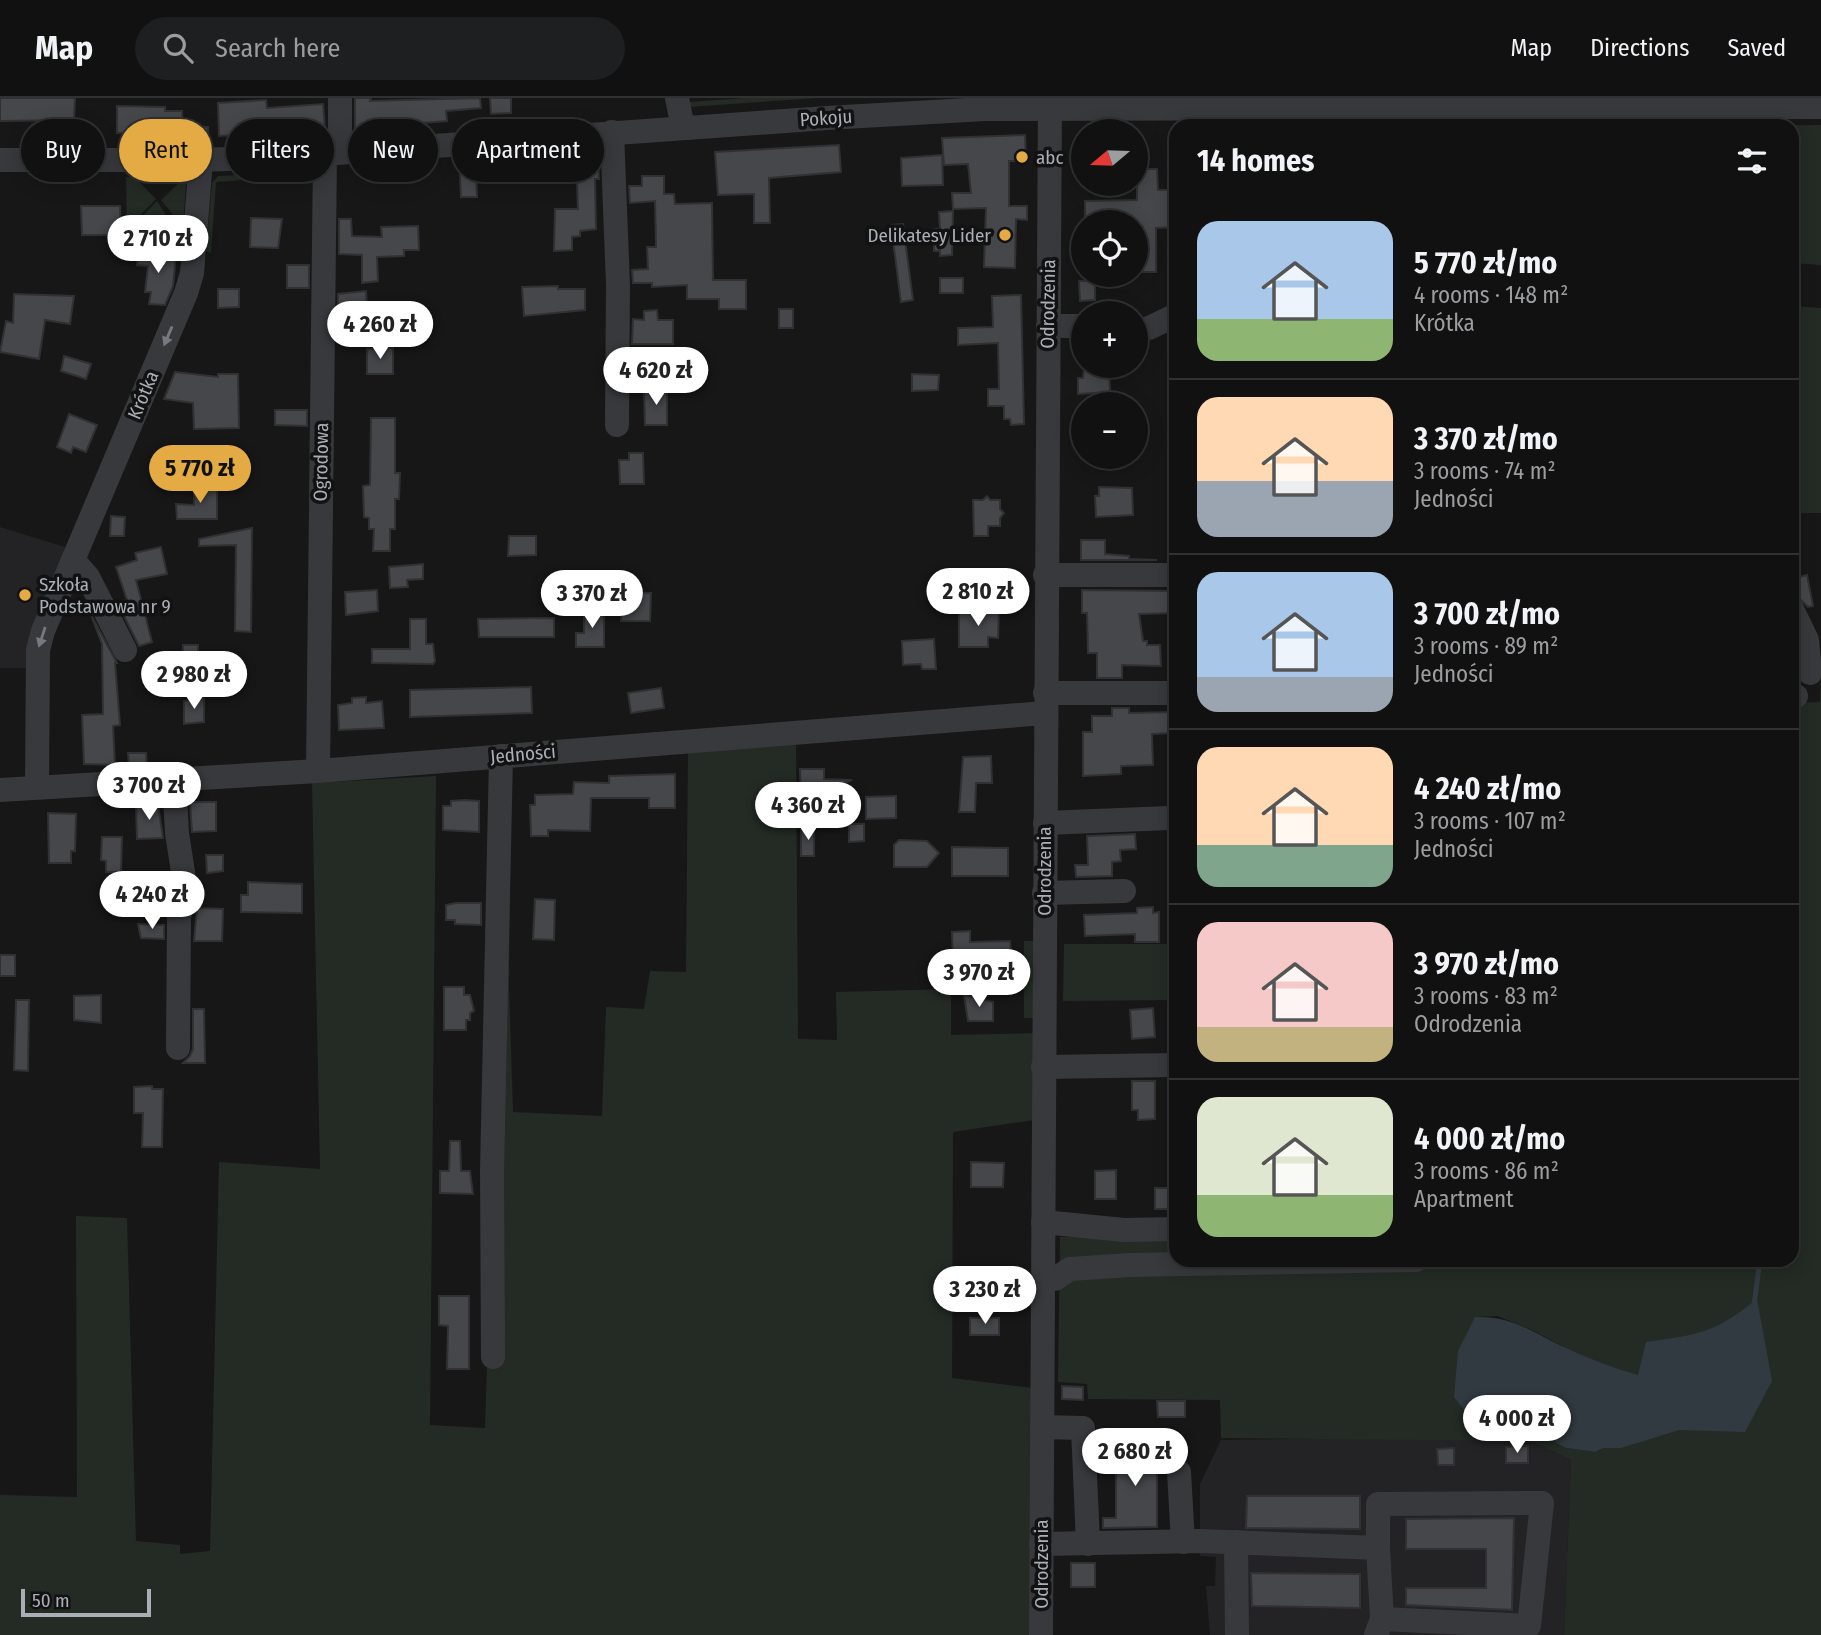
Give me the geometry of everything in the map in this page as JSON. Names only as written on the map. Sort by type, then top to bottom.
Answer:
[{"type":"street","name":"Ogrodowa","points":[[334,138],[340,98]]},
{"type":"street","points":[[677,98],[682,128]]},
{"type":"street","name":"Pokoju","points":[[334,152],[682,128],[826,108],[1050,103],[1305,103],[1362,117],[1401,103],[1679,110],[1821,107]]},
{"type":"street","name":"Odrodzenia","points":[[1041,1635],[1045,575],[1050,103]]},
{"type":"street","points":[[612,132],[618,285],[617,425]]},
{"type":"street","name":"Pokoju","points":[[0,160],[119,160]]},
{"type":"street","name":"Krótka","points":[[37,788],[38,650],[186,293],[192,273],[199,182]]},
{"type":"street","name":"Ogrodowa","points":[[318,771],[331,182]]},
{"type":"street","points":[[1148,328],[1169,318]]},
{"type":"street","points":[[1048,326],[1071,326]]},
{"type":"street","points":[[73,561],[88,578],[125,650]]},
{"type":"street","points":[[1045,575],[1169,575]]},
{"type":"street","points":[[1799,623],[1807,640],[1810,673]]},
{"type":"street","name":"Jedności","points":[[0,790],[318,771],[501,756],[1045,703],[1169,694]]},
{"type":"street","points":[[492,1357],[492,1171],[501,756]]},
{"type":"street","points":[[174,779],[177,833],[186,892],[179,917],[178,1048]]},
{"type":"street","points":[[1045,823],[1169,818]]},
{"type":"street","points":[[1044,893],[1124,891]]},
{"type":"street","points":[[1044,1067],[1169,1065]]},
{"type":"street","points":[[1042,1222],[1124,1230],[1169,1229]]},
{"type":"street","points":[[1042,1281],[1055,1279],[1070,1269],[1169,1264]]},
{"type":"street","points":[[1042,1427],[1083,1428],[1088,1544]]},
{"type":"street","points":[[1179,1472],[1183,1542]]},
{"type":"street","points":[[1542,1503],[1529,1631],[1379,1627],[1378,1548],[1378,1504],[1542,1503]]},
{"type":"street","points":[[1041,1544],[1236,1542],[1378,1548]]},
{"type":"street","points":[[1236,1542],[1237,1635]]},
{"type":"shaded area","points":[[744,98],[817,98],[689,107],[689,102]]},
{"type":"shaded area","points":[[1799,125],[1821,125],[1821,265],[1799,263]]},
{"type":"shaded area","points":[[218,176],[226,176],[226,181],[216,182],[211,253],[206,251],[212,183]]},
{"type":"shaded area","points":[[126,182],[139,182],[156,199],[127,229]]},
{"type":"shaded area","points":[[180,182],[184,182],[183,227],[161,200]]},
{"type":"shaded area","points":[[157,201],[178,234],[128,237],[127,232]]},
{"type":"shaded area","points":[[1799,306],[1821,308],[1821,513],[1799,513]]},
{"type":"shaded area","name":"Szkoła Podstawowa nr 9","points":[[0,527],[68,548],[32,668],[0,668]]},
{"type":"shaded area","points":[[1821,676],[1821,1635],[1564,1635],[1571,1460],[1530,1441],[1221,1438],[1220,1400],[1088,1399],[1087,1384],[1058,1382],[1060,1237],[1169,1237],[1169,1267],[1799,1267],[1799,703],[1820,702]],"holes":[[[1497,1316],[1564,1347],[1604,1448],[1595,1452],[1566,1448],[1547,1438],[1522,1433],[1498,1406],[1489,1407],[1476,1317]]]},
{"type":"shaded area","points":[[796,742],[798,1039],[837,1040],[836,992],[951,989],[951,1035],[1034,1033],[1034,1120],[953,1132],[952,1378],[1033,1388],[1031,1635],[0,1635],[0,1495],[77,1497],[76,1216],[127,1218],[136,1541],[180,1545],[180,1554],[210,1551],[219,1162],[320,1169],[312,783],[436,776],[430,1425],[485,1428],[506,765],[511,768],[509,987],[513,1112],[602,1116],[606,1007],[644,1009],[650,971],[686,972],[688,753]]},
{"type":"shaded area","points":[[1024,941],[1036,941],[1036,1018],[1024,1018]]},
{"type":"shaded area","points":[[1064,944],[1169,944],[1169,1000],[1063,1001]]},
{"type":"shaded area","points":[[1757,1299],[1772,1381],[1745,1432],[1679,1430],[1621,1448],[1604,1448],[1595,1452],[1566,1448],[1547,1438],[1522,1433],[1498,1406],[1489,1407],[1481,1421],[1473,1421],[1454,1397],[1458,1351],[1475,1317],[1512,1322],[1584,1356],[1638,1375],[1646,1342],[1705,1331],[1729,1319]]},
{"type":"shaded area","points":[[1368,1438],[1530,1441],[1571,1460],[1564,1635],[1210,1635],[1206,1586],[1215,1586],[1216,1557],[1200,1556],[1200,1484],[1221,1440]]},
{"type":"building","points":[[0,98],[75,98],[74,119],[0,121]]},
{"type":"building","points":[[355,98],[371,98],[370,101],[480,98],[481,108],[446,111],[447,121],[355,119]]},
{"type":"building","points":[[490,98],[511,98],[511,113],[491,114]]},
{"type":"building","points":[[266,100],[267,108],[323,104],[324,119],[226,119],[226,136],[219,136],[218,103]]},
{"type":"building","points":[[117,106],[165,107],[165,111],[182,111],[183,119],[119,119],[117,133]]},
{"type":"building","points":[[1025,135],[1026,161],[1009,161],[1009,206],[1027,206],[1027,220],[1016,219],[1015,268],[984,267],[986,208],[953,209],[952,193],[971,193],[968,164],[944,165],[942,138]]},
{"type":"building","points":[[839,145],[841,172],[769,178],[770,223],[754,223],[754,194],[718,195],[715,152]]},
{"type":"building","points":[[942,155],[943,185],[902,186],[901,158]]},
{"type":"building","points":[[1148,169],[1157,169],[1158,190],[1169,190],[1169,227],[1156,228],[1156,272],[1148,272],[1148,210],[1085,210],[1085,201],[1137,200],[1137,196],[1148,196]]},
{"type":"building","points":[[642,176],[664,176],[664,194],[674,194],[675,204],[712,203],[713,280],[746,280],[746,309],[719,309],[719,299],[687,299],[687,285],[652,287],[652,283],[633,283],[632,270],[648,269],[647,247],[656,247],[655,201],[630,203],[629,186],[642,186]]},
{"type":"building","points":[[460,182],[476,182],[477,197],[461,197]]},
{"type":"building","points":[[577,182],[595,182],[596,229],[580,231],[580,236],[572,237],[572,250],[554,251],[555,209],[578,209]]},
{"type":"building","points":[[81,206],[120,206],[121,235],[82,235]]},
{"type":"building","points":[[953,211],[952,255],[940,256],[940,251],[934,251],[934,229],[940,229],[939,212]]},
{"type":"building","points":[[251,218],[282,219],[278,248],[250,247]]},
{"type":"building","points":[[339,219],[351,219],[352,236],[382,237],[381,227],[418,226],[419,250],[404,250],[404,256],[377,257],[378,281],[362,283],[362,255],[339,254]]},
{"type":"building","points":[[903,224],[913,300],[901,302],[891,225]]},
{"type":"building","points":[[138,250],[176,254],[173,286],[165,305],[149,304],[151,292],[145,292],[148,266],[137,265]]},
{"type":"building","points":[[287,265],[309,265],[309,288],[287,288]]},
{"type":"building","points":[[940,278],[963,278],[963,293],[940,293]]},
{"type":"building","points":[[558,286],[558,289],[585,289],[585,310],[524,316],[522,287]]},
{"type":"building","points":[[1079,287],[1095,287],[1095,300],[1080,301]]},
{"type":"building","points":[[218,289],[239,289],[239,307],[218,308]]},
{"type":"building","points":[[366,291],[367,309],[338,311],[338,294]]},
{"type":"building","points":[[14,294],[74,296],[70,324],[45,320],[39,359],[0,352],[6,321],[13,323]]},
{"type":"building","points":[[1021,295],[1024,424],[1011,425],[1010,419],[1004,419],[1004,406],[988,406],[988,389],[999,389],[998,343],[958,345],[958,328],[993,327],[992,296]]},
{"type":"building","points":[[779,309],[793,309],[793,328],[779,328]]},
{"type":"building","points":[[657,310],[658,320],[673,320],[673,344],[632,344],[633,319],[644,320],[644,311]]},
{"type":"building","points":[[393,348],[393,374],[367,374],[367,349]]},
{"type":"building","points":[[64,356],[91,364],[86,379],[61,371]]},
{"type":"building","points":[[175,372],[218,377],[218,374],[238,374],[239,428],[194,429],[193,403],[164,399]]},
{"type":"building","points":[[912,374],[939,375],[938,390],[912,391]]},
{"type":"building","points":[[1078,378],[1109,378],[1110,392],[1078,392]]},
{"type":"building","points":[[644,390],[667,390],[667,425],[645,425]]},
{"type":"building","points":[[275,410],[307,410],[307,426],[275,425]]},
{"type":"building","points":[[69,414],[97,425],[86,452],[73,447],[71,453],[57,447]]},
{"type":"building","points":[[371,418],[395,418],[395,473],[400,473],[399,499],[395,499],[395,529],[390,529],[390,551],[373,551],[374,529],[369,529],[369,518],[364,517],[363,486],[370,485]]},
{"type":"building","points":[[629,453],[643,453],[644,484],[620,484],[619,460],[629,460]]},
{"type":"building","points":[[194,487],[217,487],[217,519],[177,519],[176,504],[194,505]]},
{"type":"building","points":[[1099,487],[1132,488],[1133,515],[1096,517],[1095,496],[1099,496]]},
{"type":"building","points":[[987,496],[990,500],[1000,500],[1000,509],[1004,513],[1000,518],[1000,526],[988,526],[988,536],[974,536],[973,500],[983,500]]},
{"type":"building","points":[[111,516],[125,517],[124,536],[110,536]]},
{"type":"building","points":[[252,528],[251,632],[235,631],[236,545],[199,546],[199,539]]},
{"type":"building","points":[[509,536],[536,536],[536,555],[508,556]]},
{"type":"building","points":[[1081,540],[1105,540],[1105,554],[1129,556],[1129,559],[1157,560],[1081,560]]},
{"type":"building","points":[[161,547],[167,574],[136,580],[152,642],[139,646],[117,602],[127,600],[116,567],[137,560],[135,553]]},
{"type":"building","points":[[423,564],[423,579],[407,580],[408,587],[390,588],[389,567]]},
{"type":"building","points":[[1807,575],[1813,606],[1808,607],[1799,598],[1799,577]]},
{"type":"building","points":[[377,590],[378,611],[346,615],[345,592]]},
{"type":"building","points":[[1082,590],[1169,591],[1169,613],[1139,614],[1143,641],[1147,641],[1147,645],[1160,645],[1161,666],[1122,665],[1122,678],[1097,678],[1097,653],[1088,653],[1087,613],[1082,613]]},
{"type":"building","points":[[621,592],[651,593],[650,621],[621,621]]},
{"type":"building","points":[[584,610],[604,610],[604,647],[576,647],[576,633],[584,633]]},
{"type":"building","points":[[999,610],[998,638],[988,637],[988,647],[959,647],[959,613]]},
{"type":"building","points":[[91,615],[117,663],[120,725],[113,726],[115,765],[84,764],[82,715],[103,714],[102,644]]},
{"type":"building","points":[[554,618],[554,637],[479,637],[478,619]]},
{"type":"building","points":[[410,619],[426,619],[426,644],[433,644],[433,664],[372,663],[372,649],[410,649]]},
{"type":"building","points":[[934,639],[936,669],[922,669],[921,664],[903,665],[902,641]]},
{"type":"building","points":[[183,645],[198,645],[198,661],[183,661]]},
{"type":"building","points":[[531,687],[532,713],[410,717],[410,690]]},
{"type":"building","points":[[661,688],[664,708],[631,713],[628,693]]},
{"type":"building","points":[[366,697],[366,703],[382,701],[384,728],[339,730],[338,705],[352,703],[352,698]]},
{"type":"building","points":[[204,698],[204,722],[184,724],[184,701]]},
{"type":"building","points":[[1112,708],[1129,708],[1129,713],[1169,712],[1169,733],[1152,734],[1153,765],[1121,766],[1121,774],[1083,776],[1083,732],[1092,732],[1092,716],[1112,716]]},
{"type":"building","points":[[128,753],[146,753],[147,766],[129,767]]},
{"type":"building","points":[[991,756],[992,783],[976,783],[975,812],[959,812],[963,757]]},
{"type":"building","points":[[800,769],[824,769],[824,779],[852,780],[824,791],[824,800],[801,800]]},
{"type":"building","points":[[675,774],[675,808],[649,808],[649,798],[591,798],[590,831],[548,830],[548,836],[531,836],[530,805],[535,805],[535,795],[573,794],[574,782],[609,783],[609,776]]},
{"type":"building","points":[[896,796],[896,818],[866,819],[866,797]]},
{"type":"building","points":[[451,801],[479,801],[479,832],[443,830],[443,806],[451,806]]},
{"type":"building","points":[[190,802],[216,802],[216,831],[192,832]]},
{"type":"building","points":[[158,805],[163,838],[137,839],[136,806]]},
{"type":"building","points":[[48,813],[76,814],[75,851],[71,851],[71,863],[49,863]]},
{"type":"building","points":[[849,824],[864,824],[864,841],[849,842]]},
{"type":"building","points":[[801,828],[814,828],[814,856],[801,856]]},
{"type":"building","points":[[1135,834],[1136,849],[1120,850],[1121,861],[1112,862],[1112,876],[1076,877],[1075,865],[1088,865],[1087,836]]},
{"type":"building","points":[[102,837],[122,837],[121,872],[106,872],[106,861],[101,860]]},
{"type":"building","points":[[899,840],[927,841],[939,853],[927,867],[894,867],[894,845]]},
{"type":"building","points":[[952,847],[1008,848],[1008,876],[952,876]]},
{"type":"building","points":[[206,855],[223,855],[223,871],[207,873]]},
{"type":"building","points":[[126,873],[143,873],[145,900],[132,900]]},
{"type":"building","points":[[248,882],[302,884],[302,913],[241,912],[241,895],[248,895]]},
{"type":"building","points":[[535,899],[555,900],[554,940],[533,939]]},
{"type":"building","points":[[481,903],[481,925],[455,924],[455,920],[446,920],[446,905]]},
{"type":"building","points":[[1153,907],[1153,913],[1159,912],[1159,942],[1135,942],[1135,934],[1085,936],[1084,915],[1137,913],[1137,908]]},
{"type":"building","points":[[197,908],[223,909],[222,941],[194,941]]},
{"type":"building","points":[[138,924],[164,925],[164,939],[141,938]]},
{"type":"building","points":[[970,931],[970,942],[1010,941],[1013,978],[989,979],[988,958],[953,960],[952,932]]},
{"type":"building","points":[[0,955],[15,955],[15,976],[0,976]]},
{"type":"building","points":[[444,987],[464,987],[464,995],[470,995],[474,1011],[470,1013],[470,1020],[466,1020],[466,1030],[444,1030]]},
{"type":"building","points":[[101,995],[101,1023],[74,1020],[74,996]]},
{"type":"building","points":[[964,995],[993,1002],[993,1021],[968,1021]]},
{"type":"building","points":[[16,1000],[29,1000],[28,1071],[14,1070]]},
{"type":"building","points":[[1153,1008],[1155,1037],[1132,1039],[1130,1010]]},
{"type":"building","points":[[193,1009],[204,1009],[205,1063],[183,1063],[193,1049]]},
{"type":"building","points":[[1132,1081],[1155,1081],[1155,1119],[1138,1120],[1138,1110],[1132,1110]]},
{"type":"building","points":[[152,1086],[152,1089],[163,1089],[162,1147],[142,1147],[143,1113],[134,1113],[134,1087]]},
{"type":"building","points":[[450,1141],[460,1141],[461,1171],[470,1171],[473,1194],[440,1193],[440,1171],[449,1171]]},
{"type":"building","points":[[971,1162],[1004,1163],[1003,1187],[971,1187]]},
{"type":"building","points":[[1116,1170],[1116,1199],[1095,1199],[1095,1171]]},
{"type":"building","points":[[1155,1188],[1169,1188],[1169,1209],[1155,1209]]},
{"type":"building","points":[[439,1296],[469,1296],[469,1369],[447,1369],[448,1326],[439,1325]]},
{"type":"building","points":[[970,1318],[999,1318],[999,1335],[970,1335]]},
{"type":"building","points":[[1062,1386],[1083,1387],[1083,1400],[1062,1399]]},
{"type":"building","points":[[1157,1401],[1185,1401],[1185,1417],[1158,1417]]},
{"type":"building","points":[[1116,1445],[1157,1445],[1157,1527],[1103,1528],[1103,1518],[1116,1518]]},
{"type":"building","points":[[1528,1446],[1528,1463],[1506,1463],[1506,1447]]},
{"type":"building","points":[[1454,1448],[1454,1465],[1438,1465],[1437,1449]]},
{"type":"building","points":[[1247,1496],[1360,1496],[1360,1529],[1246,1528]]},
{"type":"building","points":[[1514,1518],[1512,1610],[1406,1605],[1406,1588],[1486,1588],[1486,1549],[1406,1549],[1406,1519]]},
{"type":"building","points":[[1071,1563],[1095,1563],[1095,1587],[1071,1587]]},
{"type":"building","points":[[1251,1573],[1360,1574],[1360,1608],[1252,1606]]},
{"type":"waterway","points":[[1754,1305],[1759,1267]]},
{"type":"place","name":"abc","points":[[1022,157]]},
{"type":"place","name":"Delikatesy Lider","points":[[1005,235]]},
{"type":"place","name":"Szkoła Podstawowa nr 9","points":[[25,595]]}]
